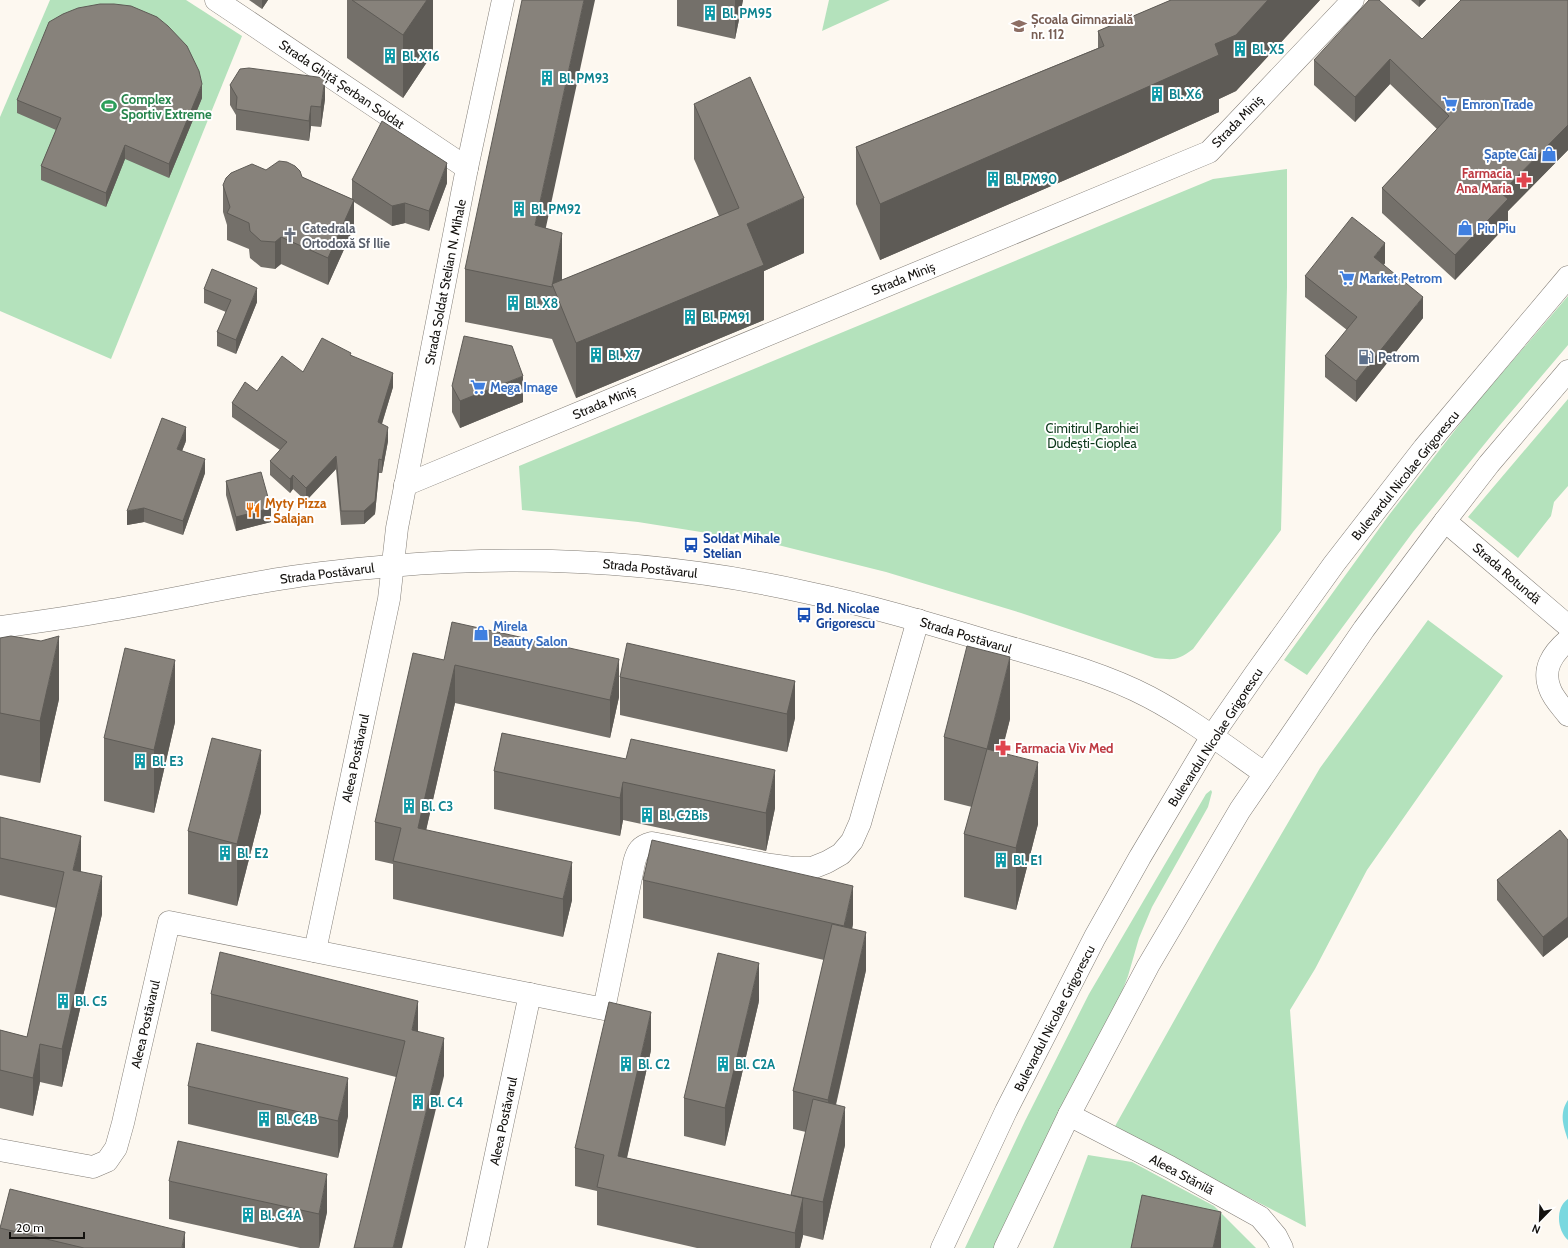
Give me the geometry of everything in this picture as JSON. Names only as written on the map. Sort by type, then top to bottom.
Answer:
[{"type":"street","name":"Strada Ghiță Șerban Soldat","points":[[216,0],[467,168]]},
{"type":"street","name":"Strada Soldat Stelian N. Mihale","points":[[392,566],[405,485],[467,168],[503,0]]},
{"type":"street","name":"Strada Miniș","points":[[405,485],[1209,152],[1353,0]]},
{"type":"street","name":"Bulevardul Nicolae Grigorescu","points":[[942,1248],[1006,1111],[1092,944],[1140,857],[1212,736],[1334,564],[1424,448],[1568,277]]},
{"type":"street","points":[[1005,1248],[1068,1115],[1152,959],[1236,817],[1264,773],[1364,629],[1445,520],[1489,464],[1568,371]]},
{"type":"street","name":"Strada Rotundă","points":[[1445,520],[1568,626]]},
{"type":"street","name":"Strada Postăvarul","points":[[0,627],[111,610],[290,577],[392,566],[507,560],[634,565],[686,571],[801,591],[918,620],[1078,669],[1124,685],[1150,698],[1212,736],[1264,773]]},
{"type":"street","name":"Aleea Postăvarul","points":[[315,951],[388,599],[392,566]]},
{"type":"street","name":"Aleea Postăvarul","points":[[0,1150],[93,1167],[107,1161],[116,1148],[123,1123],[169,922],[604,1009],[634,862],[637,851],[644,845],[652,844],[771,865],[793,868],[812,868],[841,854],[852,841],[860,823],[918,620]]},
{"type":"street","points":[[1568,640],[1555,654],[1546,673],[1550,690],[1568,715]]},
{"type":"street","name":"Aleea Postăvarul","points":[[476,1248],[530,994]]},
{"type":"street","name":"Aleea Stănilă","points":[[1068,1115],[1170,1167],[1260,1217],[1276,1236],[1282,1248]]},
{"type":"green space","points":[[50,0],[186,0],[242,36],[111,359],[0,311],[0,117]]},
{"type":"green space","points":[[829,0],[890,0],[822,31]]},
{"type":"green space","name":"Cimitirul Parohiei Dudești-Cioplea","points":[[1287,169],[1287,287],[1281,530],[1193,649],[1179,658],[1155,658],[1021,613],[886,572],[770,543],[638,522],[522,510],[519,466],[1213,179]]},
{"type":"green space","points":[[1568,296],[1568,345],[1500,425],[1413,532],[1307,675],[1284,660],[1389,515],[1473,407]]},
{"type":"green space","points":[[1568,399],[1568,486],[1554,502],[1551,516],[1518,558],[1468,517]]},
{"type":"green space","points":[[1428,620],[1503,676],[1367,870],[1315,969],[1290,1010],[1306,1227],[1114,1128],[1217,944],[1320,768]]},
{"type":"green space","points":[[1211,790],[1212,792],[1208,807],[1152,907],[1139,938],[1128,976],[1116,1007],[997,1248],[965,1248],[1025,1121],[1089,994],[1206,794]]},
{"type":"green space","points":[[1088,1155],[1132,1162],[1214,1206],[1256,1248],[1053,1248]]},
{"type":"water","points":[[1568,1100],[1568,1140],[1563,1125],[1563,1115],[1565,1105]]},
{"type":"water","points":[[1568,1199],[1568,1240],[1564,1236],[1560,1225],[1559,1213],[1564,1203]]},
{"type":"building","points":[[352,0],[427,0],[403,35]]},
{"type":"building","points":[[522,0],[584,0],[535,225],[562,233],[552,287],[465,269]]},
{"type":"building","points":[[1171,0],[1268,0],[1236,35],[1215,44],[1219,55],[880,204],[856,147],[1104,46],[1098,31]]},
{"type":"building","points":[[1369,0],[1379,0],[1422,39],[1461,0],[1568,0],[1568,125],[1501,193],[1508,199],[1455,255],[1382,188],[1449,116],[1390,59],[1355,97],[1314,60]]},
{"type":"building","name":"Complex Sportiv Extreme","points":[[100,4],[131,6],[157,17],[187,46],[199,71],[202,84],[169,164],[125,145],[106,193],[41,166],[61,118],[17,100],[49,22],[78,8]]},
{"type":"building","points":[[249,68],[325,78],[321,107],[311,106],[309,121],[236,109],[237,97],[230,85],[240,69]]},
{"type":"building","points":[[750,77],[804,198],[747,224],[764,265],[576,343],[552,284],[739,208],[694,104]]},
{"type":"building","points":[[382,121],[447,163],[429,211],[405,203],[392,206],[352,180]]},
{"type":"building","points":[[279,161],[287,162],[295,166],[300,171],[302,177],[354,200],[328,258],[281,237],[275,242],[261,241],[250,231],[249,223],[227,213],[230,207],[223,185],[226,178],[231,173],[252,164],[266,170]]},
{"type":"building","points":[[1352,217],[1385,243],[1374,257],[1423,297],[1356,381],[1325,356],[1357,317],[1305,276]]},
{"type":"building","points":[[212,269],[257,288],[236,340],[217,332],[231,300],[204,289]]},
{"type":"building","points":[[464,336],[512,346],[523,376],[460,401],[452,386]]},
{"type":"building","points":[[322,338],[351,353],[350,355],[393,373],[378,422],[388,427],[382,460],[379,459],[375,501],[364,511],[341,511],[336,456],[306,488],[293,475],[290,479],[270,461],[287,442],[232,403],[245,382],[257,391],[282,356],[303,372]]},
{"type":"building","points":[[162,418],[186,427],[177,449],[205,459],[183,521],[144,508],[127,511]]},
{"type":"building","points":[[261,472],[271,508],[236,517],[226,481]]},
{"type":"building","points":[[452,622],[619,659],[610,700],[455,665],[418,828],[572,862],[563,899],[393,861],[401,828],[375,822],[413,653],[444,660]]},
{"type":"building","points":[[11,636],[41,641],[59,636],[40,721],[0,713],[0,638]]},
{"type":"building","points":[[627,643],[795,681],[787,714],[620,677]]},
{"type":"building","points":[[967,646],[1010,657],[987,749],[944,737]]},
{"type":"building","points":[[125,648],[175,660],[154,750],[104,738]]},
{"type":"building","points":[[502,733],[626,759],[631,739],[775,770],[766,813],[623,782],[620,798],[494,771]]},
{"type":"building","points":[[212,738],[261,750],[237,844],[188,831]]},
{"type":"building","points":[[987,749],[1038,762],[1016,848],[964,834]]},
{"type":"building","points":[[0,817],[81,836],[73,870],[102,876],[62,1049],[40,1044],[33,1078],[0,1070],[0,1030],[27,1037],[64,872],[0,858]]},
{"type":"building","points":[[1560,830],[1568,840],[1568,917],[1543,937],[1497,880]]},
{"type":"building","points":[[652,840],[853,886],[844,926],[643,880]]},
{"type":"building","points":[[832,924],[866,932],[828,1100],[793,1091]]},
{"type":"building","points":[[220,952],[418,1001],[412,1030],[444,1038],[393,1248],[354,1248],[405,1041],[211,994]]},
{"type":"building","points":[[718,953],[759,963],[725,1108],[684,1098]]},
{"type":"building","points":[[609,1002],[651,1012],[618,1156],[803,1198],[795,1233],[597,1187],[604,1155],[575,1148]]},
{"type":"building","points":[[197,1043],[348,1078],[338,1121],[188,1086]]},
{"type":"building","points":[[813,1099],[845,1107],[823,1202],[791,1195]]},
{"type":"building","points":[[178,1141],[327,1174],[319,1214],[169,1181]]},
{"type":"building","points":[[10,1189],[185,1232],[182,1247],[184,1248],[84,1248],[0,1228]]},
{"type":"building","points":[[1142,1195],[1221,1212],[1213,1248],[1131,1248]]},
{"type":"place","name":"Bl. PM95","points":[[710,13]]},
{"type":"place","name":"Școala Gimnazială nr. 112","points":[[1019,26]]},
{"type":"place","name":"Bl. X5","points":[[1240,49]]},
{"type":"place","name":"Bl. X16","points":[[390,56]]},
{"type":"place","name":"Bl. PM93","points":[[547,78]]},
{"type":"place","name":"Bl. X6","points":[[1157,94]]},
{"type":"place","name":"Emron Trade","points":[[1450,104]]},
{"type":"place","name":"Complex Sportiv Extreme","points":[[109,106]]},
{"type":"place","name":"Șapte Cai","points":[[1549,154]]},
{"type":"place","name":"Bl. PM90","points":[[993,179]]},
{"type":"place","name":"Farmacia Ana Maria","points":[[1524,180]]},
{"type":"place","name":"Bl. PM92","points":[[519,209]]},
{"type":"place","name":"Piu Piu","points":[[1465,228]]},
{"type":"place","name":"Catedrala Ortodoxă Sf Ilie","points":[[290,235]]},
{"type":"place","name":"Market Petrom","points":[[1347,278]]},
{"type":"place","name":"Bl. X8","points":[[513,303]]},
{"type":"place","name":"Bl. PM91","points":[[690,317]]},
{"type":"place","name":"Bl. X7","points":[[596,355]]},
{"type":"place","name":"Petrom","points":[[1366,357]]},
{"type":"place","name":"Mega Image","points":[[478,387]]},
{"type":"place","name":"Myty Pizza - Salajan","points":[[253,510]]},
{"type":"place","name":"Soldat Mihale Stelian","points":[[691,545]]},
{"type":"place","name":"Bd. Nicolae Grigorescu","points":[[804,615]]},
{"type":"place","name":"Mirela Beauty Salon","points":[[481,633]]},
{"type":"place","name":"Farmacia Viv Med","points":[[1003,748]]},
{"type":"place","name":"Bl. E3","points":[[140,761]]},
{"type":"place","name":"Bl. C3","points":[[409,806]]},
{"type":"place","name":"Bl. C2Bis","points":[[647,815]]},
{"type":"place","name":"Bl. E2","points":[[225,853]]},
{"type":"place","name":"Bl. E1","points":[[1001,860]]},
{"type":"place","name":"Bl. C5","points":[[63,1001]]},
{"type":"place","name":"Bl. C2","points":[[626,1064]]},
{"type":"place","name":"Bl. C2A","points":[[723,1064]]},
{"type":"place","name":"Bl. C4","points":[[418,1102]]},
{"type":"place","name":"Bl. C4B","points":[[264,1119]]},
{"type":"place","name":"Bl. C4A","points":[[248,1215]]}]
